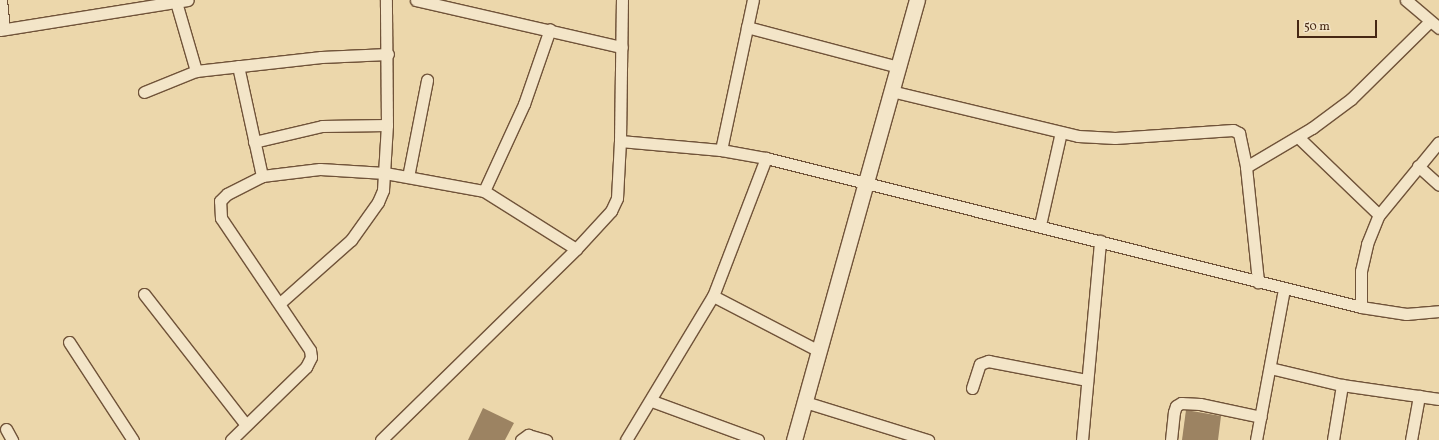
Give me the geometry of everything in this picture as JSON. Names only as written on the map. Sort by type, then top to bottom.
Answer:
[{"type":"main road","points":[[794,440],[917,0]]},
{"type":"street","points":[[0,0],[2,30],[143,4],[188,0]]},
{"type":"street","points":[[280,303],[351,240],[378,202],[383,190],[387,125],[388,54],[386,0]]},
{"type":"street","points":[[381,440],[576,249],[611,211],[617,198],[620,141],[622,0]]},
{"type":"street","points":[[721,150],[753,0]]},
{"type":"street","points":[[1246,167],[1256,159],[1298,137],[1351,99],[1435,24],[1406,0]]},
{"type":"street","points":[[423,1],[550,29],[622,47]]},
{"type":"street","points":[[176,2],[196,71]]},
{"type":"street","points":[[747,27],[898,67]]},
{"type":"street","points":[[484,191],[524,104],[550,29]]},
{"type":"street","points":[[144,92],[196,71],[321,57],[388,54]]},
{"type":"street","points":[[238,66],[262,176]]},
{"type":"street","points":[[408,177],[427,80]]},
{"type":"street","points":[[891,91],[1061,132],[1115,138],[1233,130],[1242,136],[1258,282]]},
{"type":"street","points":[[254,142],[322,126],[387,125]]},
{"type":"street","points":[[1040,225],[1061,132]]},
{"type":"street","points":[[1298,137],[1380,215]]},
{"type":"street","points":[[620,141],[721,150],[766,158],[866,181],[1284,289],[1361,307],[1406,314],[1439,312]]},
{"type":"street","points":[[1361,307],[1361,271],[1367,244],[1380,215],[1418,166],[1439,142]]},
{"type":"street","points":[[626,440],[652,401],[713,296],[766,158]]},
{"type":"street","points":[[1418,166],[1439,185]]},
{"type":"street","points":[[231,440],[306,366],[311,357],[310,350],[280,303],[221,218],[219,209],[220,201],[227,194],[262,176],[320,169],[385,173],[484,191],[576,249]]},
{"type":"street","points":[[1082,440],[1100,241]]},
{"type":"street","points":[[1256,440],[1284,289]]},
{"type":"street","points":[[144,294],[246,425]]},
{"type":"street","points":[[713,296],[819,351]]},
{"type":"street","points":[[69,342],[133,440]]},
{"type":"street","points":[[972,388],[980,364],[988,361],[1087,380]]},
{"type":"street","points":[[1270,368],[1342,385],[1439,399]]},
{"type":"street","points":[[1333,440],[1342,385]]},
{"type":"street","points":[[1412,440],[1419,396]]},
{"type":"street","points":[[652,401],[758,440]]},
{"type":"street","points":[[805,402],[928,440]]},
{"type":"street","points":[[1171,440],[1174,412],[1176,406],[1181,403],[1200,404],[1261,417]]},
{"type":"street","points":[[6,429],[12,440]]},
{"type":"street","points":[[521,440],[528,435],[546,440]]},
{"type":"building","points":[[483,408],[514,423],[505,440],[468,440]]},
{"type":"building","points":[[1186,410],[1221,416],[1218,440],[1182,440]]}]
